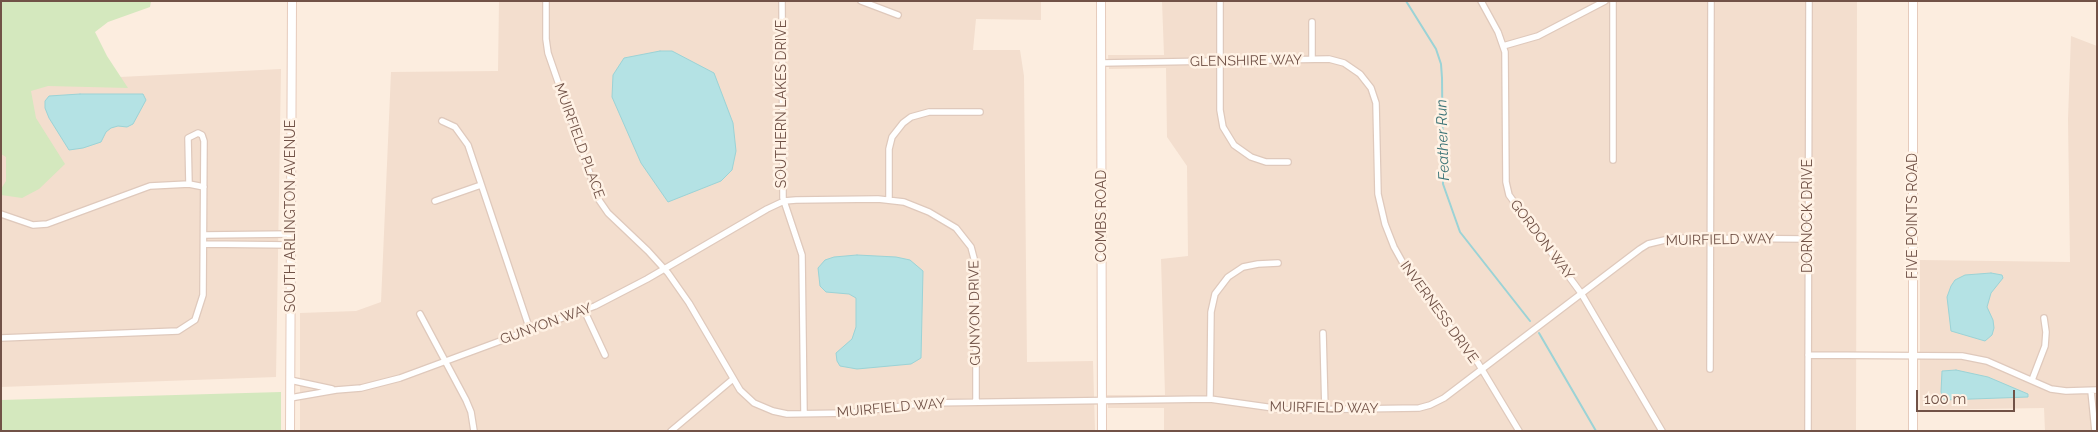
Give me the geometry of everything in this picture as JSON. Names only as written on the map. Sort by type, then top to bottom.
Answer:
[{"type":"street","name":"SOUTH ARLINGTON AVENUE","points":[[290,431],[292,1]]},
{"type":"street","name":"MUIRFIELD PLACE","points":[[546,1],[546,39],[549,58],[596,194],[608,213],[664,268],[689,303],[740,390],[754,403],[773,411],[787,414]]},
{"type":"street","name":"SOUTHERN LAKES DRIVE","points":[[782,1],[784,202],[802,255],[804,413]]},
{"type":"street","points":[[862,1],[898,15]]},
{"type":"street","name":"COMBS ROAD","points":[[1101,1],[1102,431]]},
{"type":"street","points":[[1220,1],[1220,116],[1223,127],[1228,138],[1241,151],[1252,158],[1266,162],[1288,162]]},
{"type":"street","name":"GORDON WAY","points":[[1481,1],[1498,32],[1503,46],[1505,59],[1506,182],[1512,202],[1582,293],[1662,431]]},
{"type":"street","points":[[1503,46],[1538,36],[1605,1]]},
{"type":"street","points":[[1613,1],[1613,160]]},
{"type":"street","points":[[1710,369],[1711,1]]},
{"type":"street","name":"DORNOCK DRIVE","points":[[1808,1],[1808,431]]},
{"type":"street","name":"FIVE POINTS ROAD","points":[[1913,431],[1914,1]]},
{"type":"street","points":[[1312,22],[1312,59]]},
{"type":"street","name":"GLENSHIRE WAY","points":[[1101,64],[1335,60],[1353,68],[1364,78],[1374,97]]},
{"type":"street","name":"INVERNESS DRIVE","points":[[1374,97],[1377,187],[1381,212],[1389,236],[1408,272],[1481,369],[1519,431]]},
{"type":"street","points":[[888,200],[890,146],[895,132],[904,123],[911,117],[929,112],[980,112]]},
{"type":"street","points":[[442,121],[454,127],[465,140],[530,330]]},
{"type":"street","points":[[1,338],[178,331],[195,320],[203,295],[204,141],[202,135],[194,134],[188,138],[189,184]]},
{"type":"street","points":[[1,214],[33,225],[47,224],[150,186],[189,184],[204,187]]},
{"type":"street","points":[[435,201],[481,185]]},
{"type":"street","name":"GUNYON DRIVE","points":[[784,202],[796,200],[888,200],[912,205],[932,213],[956,228],[971,247],[976,269],[976,402]]},
{"type":"street","name":"GUNYON WAY","points":[[290,398],[374,386],[584,310],[615,296],[767,209],[784,202]]},
{"type":"street","points":[[204,235],[291,234]]},
{"type":"street","name":"MUIRFIELD WAY","points":[[787,414],[864,412],[914,403],[1210,399],[1275,409],[1325,410],[1416,408],[1428,406],[1444,398],[1648,244],[1666,239],[1808,239]]},
{"type":"street","points":[[204,244],[291,245]]},
{"type":"street","points":[[1210,399],[1211,312],[1215,294],[1228,277],[1243,267],[1278,263]]},
{"type":"street","points":[[584,310],[604,355]]},
{"type":"street","points":[[420,314],[469,406],[474,431]]},
{"type":"street","points":[[2032,380],[2045,346],[2044,318]]},
{"type":"street","points":[[1323,333],[1325,410]]},
{"type":"street","points":[[1808,355],[1962,356],[1979,358],[2051,389],[2061,391],[2094,391],[2095,431]]},
{"type":"street","points":[[671,431],[733,379]]},
{"type":"street","points":[[290,380],[336,390]]},
{"type":"shaded area","points":[[1,1],[19,82],[281,69],[276,377],[1,387]]},
{"type":"shaded area","points":[[499,1],[1041,1],[1041,20],[976,19],[973,50],[1020,50],[1024,76],[1027,362],[1093,361],[1095,431],[300,431],[300,313],[356,311],[381,302],[391,72],[498,71]]},
{"type":"shaded area","points":[[1162,1],[1857,1],[1856,431],[1164,431],[1164,408],[1108,408],[1107,395],[1165,395],[1161,259],[1188,256],[1187,166],[1167,137],[1166,68],[1109,69],[1108,55],[1164,55]]},
{"type":"shaded area","points":[[2071,36],[2097,46],[2097,431],[2045,431],[2044,408],[1920,410],[1920,260],[2070,262],[2068,119]]},
{"type":"green space","points":[[1,1],[151,1],[150,7],[108,22],[95,32],[107,56],[128,88],[48,86],[31,91],[36,118],[65,164],[39,189],[22,198],[1,195],[1,189],[6,181],[6,157],[1,154]]},
{"type":"green space","points":[[281,392],[281,431],[1,431],[1,400]]},
{"type":"water","points":[[660,51],[672,51],[714,73],[733,123],[736,151],[732,170],[721,181],[668,202],[641,163],[612,97],[613,75],[624,58]]},
{"type":"water","points":[[143,94],[146,100],[133,124],[127,127],[118,126],[111,128],[106,132],[101,142],[69,150],[49,118],[45,108],[45,101],[49,96]]},
{"type":"water","points":[[857,255],[896,257],[910,260],[923,271],[921,358],[911,364],[857,369],[840,366],[837,361],[836,353],[852,339],[856,327],[856,298],[849,294],[826,292],[820,286],[818,268],[825,260],[834,257]]},
{"type":"water","points":[[1991,273],[2002,275],[2003,278],[1991,293],[1987,307],[1993,320],[1994,328],[1992,335],[1985,341],[1951,331],[1947,297],[1955,280],[1965,275]]},
{"type":"water","points":[[1956,370],[1988,377],[2028,394],[2028,397],[1944,400],[1941,392],[1942,371]]},
{"type":"waterway","name":"Feather Run","points":[[1406,1],[1436,49],[1441,64],[1443,184],[1460,232],[1530,321]]},
{"type":"waterway","name":"Feather Run","points":[[1539,333],[1596,431]]}]
